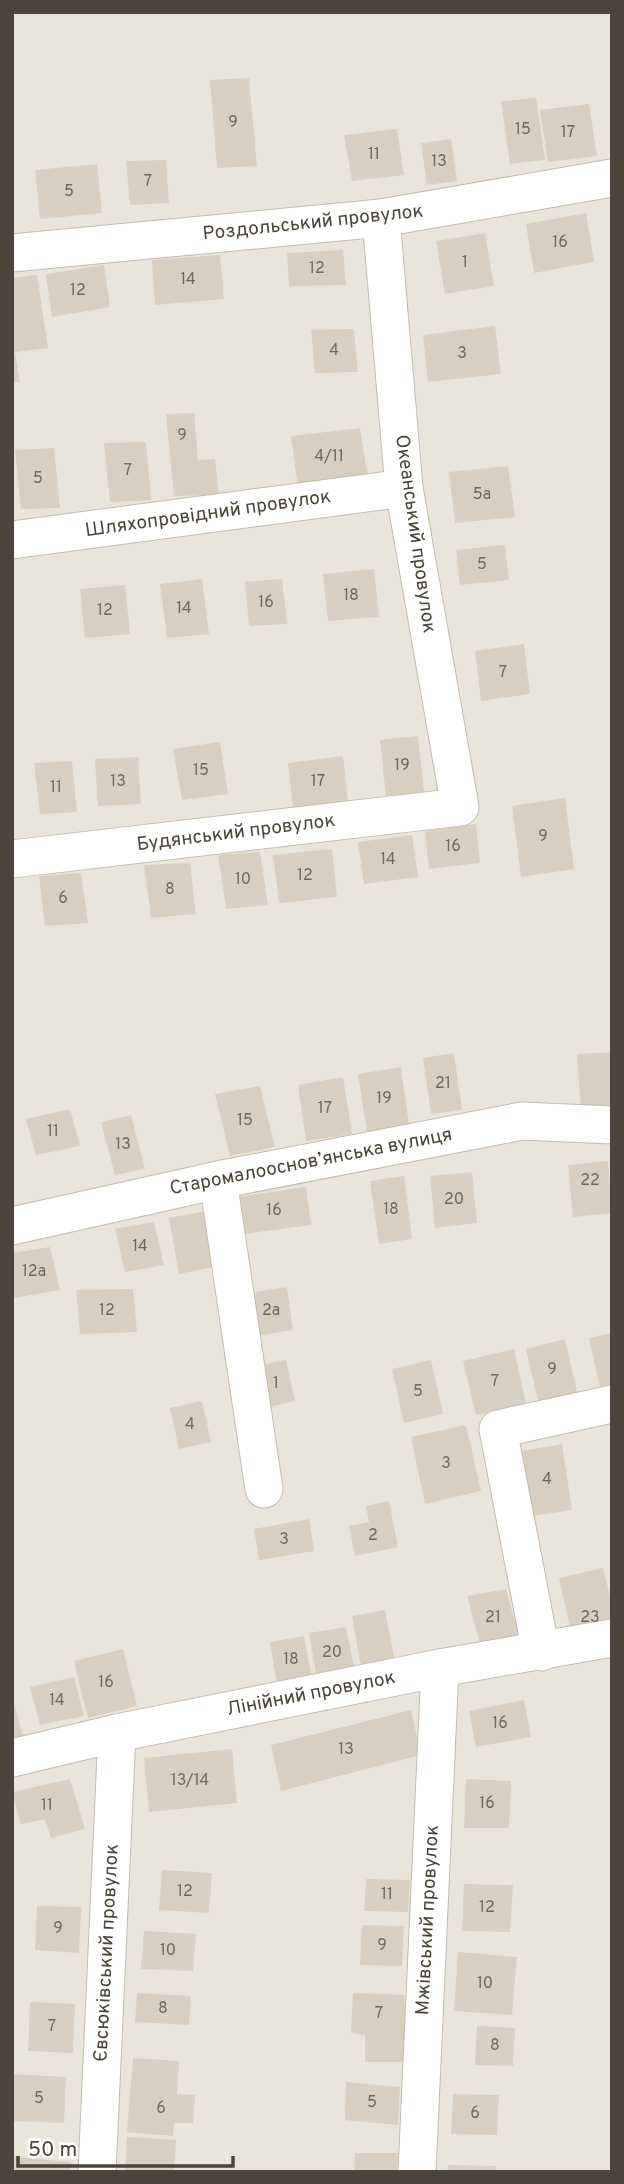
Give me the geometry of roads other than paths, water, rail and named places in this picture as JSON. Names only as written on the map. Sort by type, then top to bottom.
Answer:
[{"type":"street","name":"Роздольський провулок","points":[[12,253],[382,218],[612,178]]},
{"type":"street","name":"Океанський провулок","points":[[382,218],[404,488],[460,807]]},
{"type":"street","name":"Шляхопровідний провулок","points":[[12,540],[404,488]]},
{"type":"street","name":"Будянський провулок","points":[[12,859],[460,807]]},
{"type":"street","name":"Старомалооснов’янська вулиця","points":[[12,1226],[218,1180],[522,1121],[612,1125]]},
{"type":"street","points":[[218,1180],[264,1489]]},
{"type":"street","points":[[541,1652],[498,1429],[612,1404]]},
{"type":"street","name":"Лінійний провулок","points":[[12,1758],[117,1733],[440,1668],[612,1638]]},
{"type":"street","name":"Мжівський провулок","points":[[416,2172],[440,1668]]},
{"type":"street","name":"Євсюківський провулок","points":[[97,2172],[117,1733]]}]
